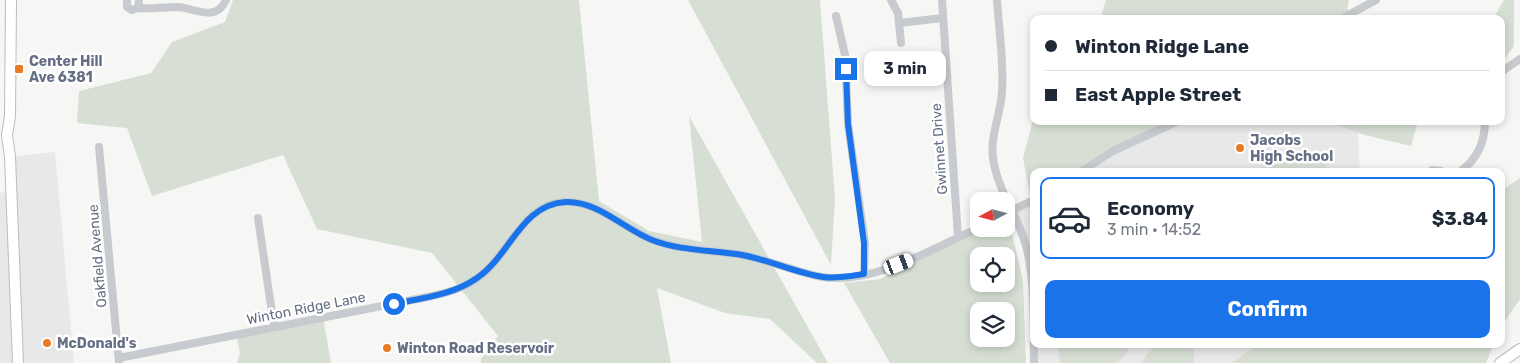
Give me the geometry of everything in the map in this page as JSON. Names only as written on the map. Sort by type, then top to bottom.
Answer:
[{"type":"main road","points":[[11,0],[10,101],[7,135],[10,157],[18,363]]},
{"type":"main road","points":[[0,108],[10,101]]},
{"type":"main road","points":[[1500,363],[1520,350]]},
{"type":"street","points":[[127,0],[127,6],[130,10],[139,4],[178,7],[196,12],[211,13],[222,7],[226,0]]},
{"type":"street","points":[[891,0],[898,13],[901,43]]},
{"type":"street","name":"Gwinnet Drive","points":[[942,0],[958,237]]},
{"type":"street","points":[[997,0],[1002,91],[992,143],[992,156],[1002,192]]},
{"type":"street","points":[[1348,15],[1376,0]]},
{"type":"street","points":[[836,16],[845,55],[848,124],[864,243],[864,274]]},
{"type":"street","points":[[899,23],[943,18]]},
{"type":"street","points":[[1505,69],[1520,59]]},
{"type":"street","points":[[1087,168],[1113,151],[1169,125]]},
{"type":"street","points":[[1464,168],[1473,160],[1479,149],[1485,125]]},
{"type":"street","points":[[0,126],[7,135]]},
{"type":"street","name":"Oakfield Avenue","points":[[99,147],[119,360]]},
{"type":"street","name":"Winton Ridge Lane","points":[[119,360],[274,326],[427,297],[458,288],[486,271],[534,214],[548,205],[563,202],[589,206],[642,236],[667,244],[749,256],[825,277],[864,274],[925,254],[970,232]]},
{"type":"street","points":[[1015,209],[1030,202]]},
{"type":"street","points":[[258,218],[274,326]]},
{"type":"street","points":[[1015,222],[1022,233],[1030,266]]},
{"type":"street","points":[[1033,348],[1034,363]]},
{"type":"shaded area","points":[[233,0],[579,0],[599,201],[649,231],[702,242],[689,116],[828,363],[817,363],[770,319],[725,313],[657,288],[671,363],[481,363],[481,359],[498,336],[432,253],[317,229],[283,155],[152,196],[127,128],[77,123],[79,91],[151,73],[172,42],[225,22]]},
{"type":"shaded area","points":[[688,0],[820,0],[835,199],[831,265]]},
{"type":"shaded area","points":[[1106,0],[1349,0],[1347,15],[1101,15]]},
{"type":"shaded area","points":[[1504,0],[1514,0],[1514,46],[1505,58],[1505,15],[1495,15]]},
{"type":"shaded area","points":[[1032,125],[1164,125],[1162,129],[1088,168],[1030,168],[1030,196],[1023,158]]},
{"type":"shaded area","name":"Jacobs High School","points":[[1170,125],[1357,125],[1360,168],[1088,168]]},
{"type":"shaded area","points":[[1337,125],[1417,125],[1411,146],[1365,135]]},
{"type":"shaded area","points":[[55,152],[74,363],[0,363],[0,193],[12,191],[10,157]]},
{"type":"shaded area","points":[[1323,153],[1326,168],[1260,168]]},
{"type":"shaded area","points":[[1520,178],[1520,299],[1505,321],[1505,188]]},
{"type":"shaded area","points":[[1030,202],[1030,266],[1015,219],[1015,209]]},
{"type":"shaded area","points":[[970,234],[970,238],[1013,238],[1023,280],[1026,363],[890,363],[844,283],[880,279]]},
{"type":"shaded area","points":[[323,317],[331,363],[237,363],[240,353],[236,335]]},
{"type":"shaded area","points":[[1033,348],[1371,348],[1372,363],[1034,363]]},
{"type":"shaded area","points":[[1058,348],[1130,348],[1124,357],[1115,363],[1060,363]]},
{"type":"shaded area","points":[[1154,348],[1194,348],[1194,363],[1142,363]]},
{"type":"shaded area","points":[[1254,348],[1492,348],[1486,363],[1231,363]]},
{"type":"place","name":"Center Hill Ave 6381","points":[[19,69]]},
{"type":"place","name":"Jacobs High School","points":[[1240,148]]},
{"type":"place","name":"McDonald's","points":[[47,343]]},
{"type":"place","name":"Winton Road Reservoir","points":[[387,348]]},
{"type":"route","points":[[394,304],[442,294],[470,283],[493,264],[533,214],[548,205],[563,202],[589,206],[654,241],[756,258],[812,275],[835,277],[864,274],[865,250],[860,199],[848,124],[846,69]]}]
